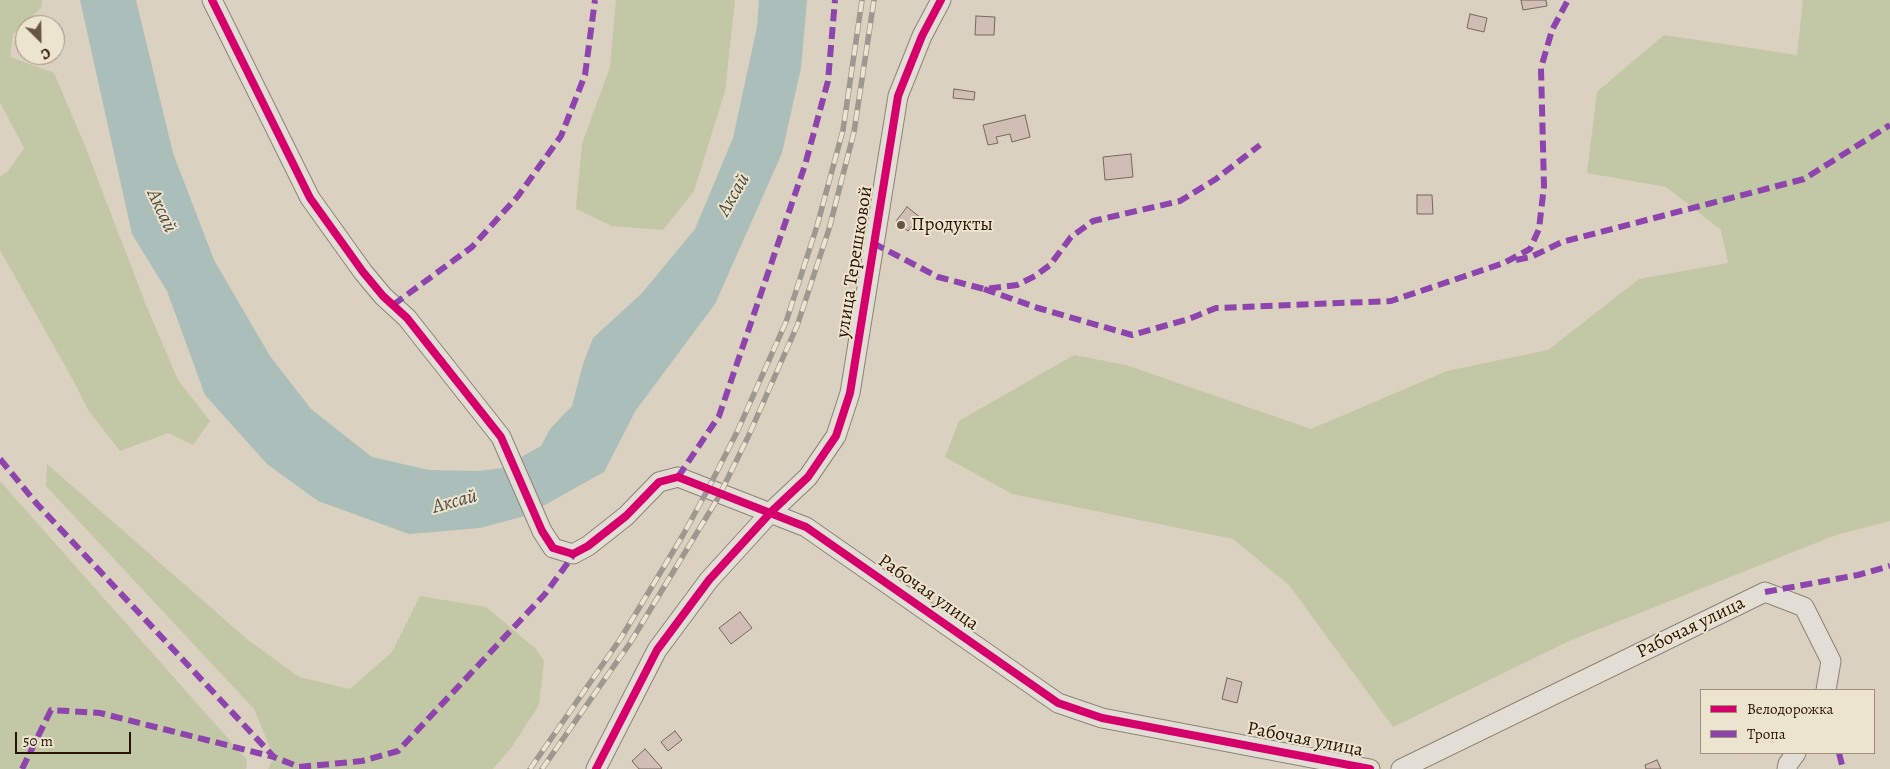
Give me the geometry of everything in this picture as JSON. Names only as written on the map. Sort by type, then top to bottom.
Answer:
[{"type":"street","name":"Рабочая улица","points":[[212,0],[310,198],[363,272],[407,318],[501,437],[542,531],[553,548],[573,554],[588,546],[626,516],[660,482],[678,476],[806,527],[1058,703],[1102,718],[1370,769]]},
{"type":"street","name":"улица Терешковой","points":[[771,512],[808,477],[836,436],[845,410],[859,346],[873,243],[898,96],[922,36],[941,0]]},
{"type":"street","points":[[596,769],[657,650],[709,580],[771,512]]},
{"type":"street","name":"Рабочая улица","points":[[1402,769],[1766,592],[1804,608],[1831,662],[1826,689]]},
{"type":"street","points":[[1787,769],[1788,764],[1795,754]]},
{"type":"green space","points":[[0,0],[42,0],[41,8],[33,15],[15,15],[15,32],[13,34],[10,57],[15,59],[15,65],[32,65],[54,73],[85,146],[146,305],[178,380],[210,421],[193,445],[168,433],[120,451],[88,410],[0,250],[0,177],[9,170],[24,148],[0,102]]},
{"type":"green space","points":[[616,0],[735,0],[725,91],[694,191],[663,230],[612,226],[576,209],[582,144],[610,67]]},
{"type":"green space","points":[[1803,0],[1890,0],[1890,521],[1836,535],[1569,641],[1393,727],[1289,585],[1233,539],[1012,494],[945,457],[959,421],[1074,355],[1126,365],[1311,429],[1447,371],[1548,350],[1639,279],[1728,263],[1721,230],[1666,187],[1587,173],[1597,92],[1664,35],[1797,55]]},
{"type":"green space","points":[[47,464],[248,640],[299,677],[350,689],[392,652],[420,596],[486,607],[536,649],[544,661],[539,705],[511,748],[493,769],[268,769],[274,757],[254,709],[46,486]]},
{"type":"green space","points":[[0,481],[247,760],[246,769],[0,769]]},
{"type":"water","name":"Аксай","points":[[80,0],[136,0],[173,153],[214,260],[270,356],[311,409],[372,457],[429,470],[478,471],[502,468],[541,446],[550,429],[572,406],[583,364],[593,338],[642,293],[695,229],[733,138],[757,27],[759,0],[807,0],[801,68],[782,153],[715,304],[636,410],[604,472],[525,516],[480,528],[409,534],[318,501],[267,464],[205,395],[167,291],[132,234]]},
{"type":"building","points":[[1521,0],[1546,0],[1547,6],[1523,10]]},
{"type":"building","points":[[1470,14],[1487,18],[1484,32],[1467,28]]},
{"type":"building","points":[[976,16],[995,17],[994,35],[975,35]]},
{"type":"building","points":[[954,89],[975,92],[974,100],[953,98]]},
{"type":"building","points":[[1025,115],[1030,137],[1012,142],[1010,134],[996,137],[998,143],[988,145],[983,125]]},
{"type":"building","points":[[1131,154],[1133,177],[1105,180],[1103,157]]},
{"type":"building","points":[[1417,195],[1432,195],[1433,214],[1417,214]]},
{"type":"building","points":[[907,207],[920,217],[908,231],[896,221]]},
{"type":"building","points":[[740,612],[752,628],[731,644],[719,628]]},
{"type":"building","points":[[1227,678],[1242,682],[1237,703],[1222,699]]},
{"type":"building","points":[[675,731],[682,740],[668,751],[661,742]]},
{"type":"building","points":[[645,749],[661,769],[639,769],[632,761]]},
{"type":"building","points":[[1657,760],[1661,769],[1646,769],[1645,765]]},
{"type":"railway","points":[[530,769],[621,638],[683,535],[737,432],[786,322],[817,226],[843,130],[862,0]]},
{"type":"railway","points":[[542,769],[630,643],[718,498],[748,437],[797,326],[829,229],[854,132],[874,0]]},
{"type":"marked path","points":[[393,305],[472,247],[518,196],[561,136],[585,75],[595,0]]},
{"type":"marked path","points":[[678,477],[719,416],[805,165],[828,81],[835,0]]},
{"type":"marked path","points":[[984,289],[1038,308],[1132,335],[1189,319],[1216,308],[1391,301],[1504,263],[1530,249],[1539,229],[1544,186],[1541,68],[1552,30],[1568,0]]},
{"type":"marked path","points":[[1516,260],[1531,257],[1562,242],[1804,179],[1890,125]]},
{"type":"marked path","points":[[873,243],[938,277],[984,289],[1017,285],[1035,276],[1050,265],[1071,237],[1093,221],[1180,201],[1216,179],[1260,145]]},
{"type":"marked path","points":[[0,459],[37,504],[274,757],[299,767],[362,761],[398,751],[545,594],[573,554]]},
{"type":"marked path","points":[[1765,592],[1858,575],[1890,566]]},
{"type":"marked path","points":[[22,769],[51,710],[100,713],[274,757]]},
{"type":"marked path","points":[[1839,754],[1843,769]]},
{"type":"cycle path","points":[[212,0],[310,198],[363,272],[383,296],[407,318],[501,437],[542,531],[553,548],[573,554],[588,546],[626,516],[659,482],[678,477],[806,527],[1058,703],[1102,718],[1370,769]]},
{"type":"cycle path","points":[[596,769],[657,650],[709,580],[771,512],[808,477],[836,436],[850,393],[898,96],[922,36],[941,0]]},
{"type":"place","name":"Продукты","points":[[901,225]]}]
